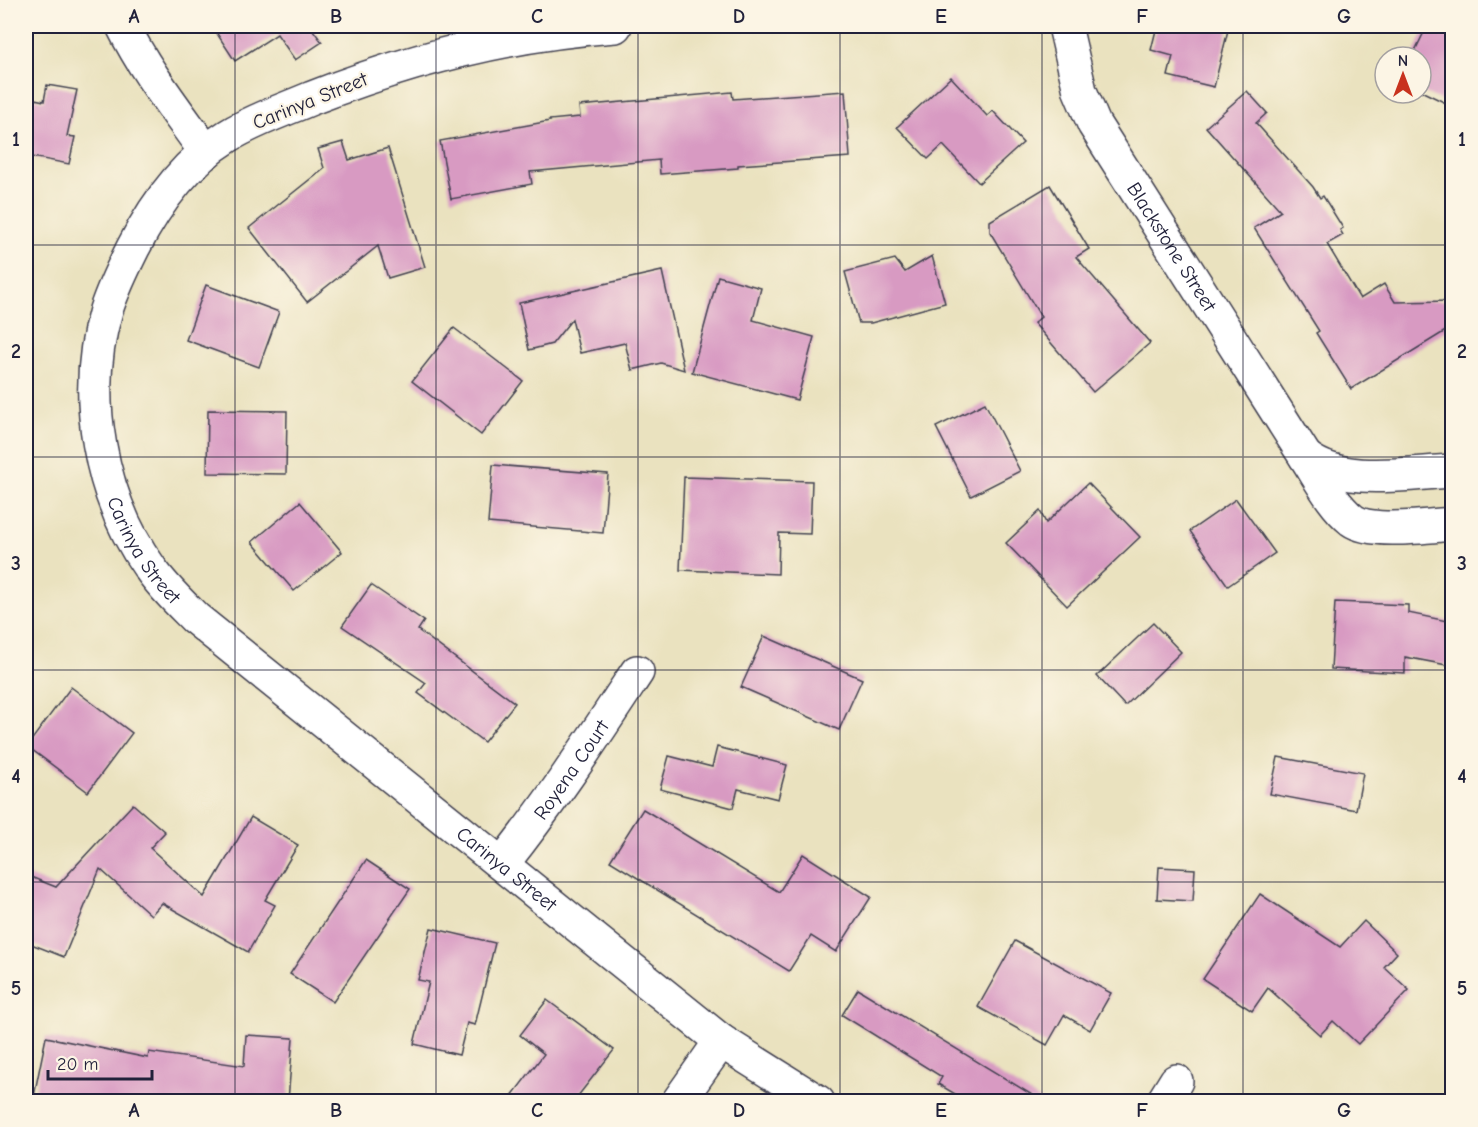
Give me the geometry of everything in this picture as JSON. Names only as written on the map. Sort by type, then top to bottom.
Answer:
[{"type":"street","points":[[123,26],[149,71],[206,152]]},
{"type":"street","name":"Carinya Street","points":[[615,26],[582,28],[507,39],[409,63],[265,117],[229,136],[206,152],[166,194],[144,226],[110,300],[99,345],[94,383],[96,420],[103,460],[112,492],[127,528],[149,567],[171,595],[195,618],[721,1041],[818,1101]]},
{"type":"street","name":"Blackstone Street","points":[[1065,26],[1080,91],[1094,124],[1305,456],[1342,510],[1356,522],[1369,527],[1452,524]]},
{"type":"street","name":"Blackstone Street","points":[[1305,456],[1326,469],[1346,475],[1452,471]]},
{"type":"street","name":"Royena Court","points":[[502,864],[599,730],[637,672]]},
{"type":"street","points":[[678,1101],[721,1041]]},
{"type":"building","points":[[212,26],[310,26],[322,42],[295,60],[277,34],[235,61]]},
{"type":"building","points":[[1157,26],[1229,26],[1214,87],[1168,76],[1173,56],[1151,50]]},
{"type":"building","points":[[1427,26],[1452,26],[1452,106],[1433,97],[1433,45],[1418,45]]},
{"type":"building","points":[[951,77],[987,116],[993,111],[1023,143],[979,183],[943,145],[928,159],[897,127]]},
{"type":"building","points":[[47,85],[77,90],[67,136],[75,137],[69,164],[26,156],[26,97],[44,101]]},
{"type":"building","points":[[845,91],[850,157],[738,165],[738,168],[660,174],[659,160],[530,172],[532,184],[451,199],[440,141],[549,120],[580,117],[579,106],[732,92],[733,99]]},
{"type":"building","points":[[1247,91],[1267,113],[1256,123],[1313,187],[1320,198],[1323,196],[1343,228],[1340,230],[1343,235],[1327,244],[1360,299],[1384,284],[1395,302],[1452,301],[1452,327],[1351,389],[1316,333],[1319,331],[1254,228],[1281,211],[1206,127]]},
{"type":"building","points":[[343,142],[349,160],[388,148],[425,267],[388,278],[378,246],[307,302],[249,228],[324,168],[318,149]]},
{"type":"building","points":[[1050,185],[1089,249],[1076,257],[1150,343],[1093,392],[1034,323],[1041,317],[990,232],[990,221]]},
{"type":"building","points":[[932,256],[945,303],[871,323],[859,323],[845,272],[895,259],[905,272]]},
{"type":"building","points":[[662,271],[684,370],[661,363],[632,370],[625,343],[580,353],[572,319],[552,344],[529,350],[519,303]]},
{"type":"building","points":[[718,276],[761,288],[753,320],[814,337],[797,400],[692,372]]},
{"type":"building","points":[[206,285],[279,312],[259,367],[186,340]]},
{"type":"building","points":[[454,328],[523,381],[481,435],[412,381]]},
{"type":"building","points":[[985,403],[1020,471],[971,496],[936,427]]},
{"type":"building","points":[[208,410],[287,411],[286,474],[207,473]]},
{"type":"building","points":[[493,465],[608,474],[603,533],[488,523]]},
{"type":"building","points":[[684,477],[812,481],[810,534],[779,533],[778,574],[680,570]]},
{"type":"building","points":[[1088,483],[1140,537],[1067,606],[1006,543],[1040,511],[1046,523]]},
{"type":"building","points":[[1236,499],[1275,553],[1228,586],[1190,531]]},
{"type":"building","points":[[300,502],[342,552],[294,591],[252,542]]},
{"type":"building","points":[[371,585],[424,621],[418,630],[515,703],[484,742],[418,693],[426,683],[342,626]]},
{"type":"building","points":[[1335,602],[1408,605],[1408,613],[1452,622],[1452,666],[1405,657],[1405,673],[1331,669]]},
{"type":"building","points":[[1153,623],[1181,652],[1125,706],[1097,676]]},
{"type":"building","points":[[764,636],[862,679],[839,730],[741,687]]},
{"type":"building","points":[[71,687],[132,733],[88,792],[27,746]]},
{"type":"building","points":[[717,747],[787,765],[778,799],[738,789],[733,808],[660,789],[669,756],[712,767]]},
{"type":"building","points":[[1278,757],[1363,773],[1356,810],[1270,794]]},
{"type":"building","points":[[133,804],[165,832],[150,848],[204,897],[251,817],[298,845],[265,900],[275,905],[248,952],[162,903],[151,915],[100,869],[64,957],[26,942],[26,875],[56,887]]},
{"type":"building","points":[[643,809],[779,892],[803,854],[871,897],[836,952],[811,936],[789,971],[610,861]]},
{"type":"building","points":[[366,860],[410,889],[333,1002],[290,974]]},
{"type":"building","points":[[1159,867],[1195,869],[1193,901],[1157,899]]},
{"type":"building","points":[[1260,894],[1340,947],[1364,921],[1397,953],[1384,967],[1409,990],[1358,1044],[1333,1021],[1320,1035],[1268,988],[1252,1011],[1203,979]]},
{"type":"building","points":[[431,928],[495,943],[475,1025],[467,1023],[459,1055],[414,1044],[429,982],[418,980]]},
{"type":"building","points":[[1015,941],[1111,993],[1090,1030],[1064,1015],[1047,1045],[978,1007]]},
{"type":"building","points":[[858,989],[1042,1101],[967,1101],[938,1084],[942,1077],[842,1015]]},
{"type":"building","points":[[547,1000],[614,1050],[574,1101],[508,1101],[544,1054],[520,1035]]},
{"type":"building","points":[[246,1035],[293,1038],[288,1101],[33,1101],[46,1037],[148,1058],[149,1052],[244,1066]]}]
